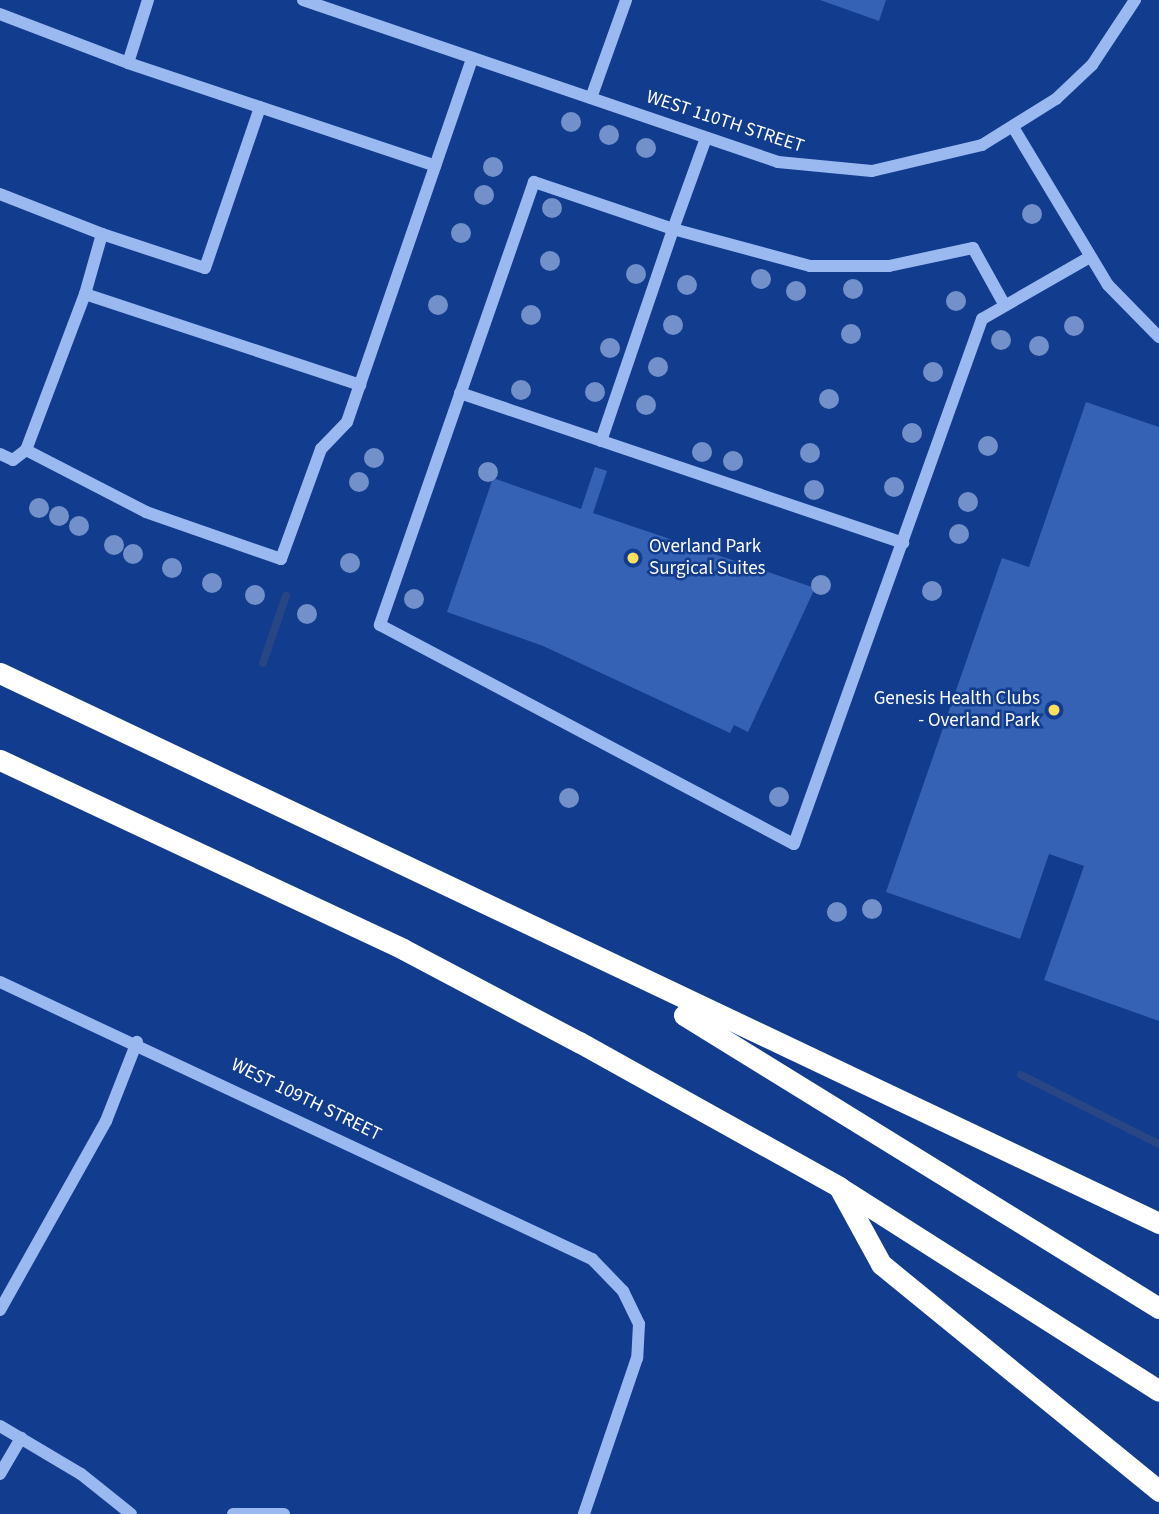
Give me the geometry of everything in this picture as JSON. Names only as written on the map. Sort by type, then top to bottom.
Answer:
[{"type":"highway","points":[[0,673],[337,830],[552,940],[1159,1223]]},
{"type":"highway","points":[[0,761],[403,949],[839,1187],[1159,1391]]},
{"type":"highway","points":[[552,940],[769,1064],[1159,1308]]},
{"type":"highway","points":[[839,1187],[881,1264],[1159,1491]]},
{"type":"street","points":[[128,63],[148,0]]},
{"type":"street","name":"WEST 110TH STREET","points":[[303,0],[317,2],[778,162],[872,171],[953,156],[1013,127],[1092,65],[1135,0]]},
{"type":"street","points":[[591,98],[626,0]]},
{"type":"street","points":[[0,14],[128,63],[435,166]]},
{"type":"street","points":[[26,450],[146,512],[281,559],[321,449],[347,422],[472,58]]},
{"type":"street","points":[[0,194],[102,234],[205,268],[260,107]]},
{"type":"street","points":[[1013,127],[1090,257],[1128,311],[1159,337]]},
{"type":"street","points":[[601,441],[706,138]]},
{"type":"street","points":[[1004,304],[973,248],[889,266],[810,266],[674,229],[534,182],[380,625],[794,845],[982,319],[1090,257]]},
{"type":"street","points":[[0,454],[13,460],[26,450],[85,294],[102,234]]},
{"type":"street","points":[[85,294],[360,386]]},
{"type":"street","points":[[460,393],[903,543]]},
{"type":"street","name":"WEST 109TH STREET","points":[[0,982],[136,1042],[592,1259],[623,1291],[639,1324],[637,1358],[584,1514]]},
{"type":"street","points":[[0,1310],[106,1121],[136,1042]]},
{"type":"street","points":[[0,1426],[81,1474],[131,1514]]},
{"type":"street","points":[[0,1474],[21,1438]]},
{"type":"street","points":[[233,1514],[284,1514]]},
{"type":"building","points":[[820,0],[886,0],[879,21]]},
{"type":"building","name":"Genesis Health Clubs - Overland Park","points":[[1086,402],[1159,427],[1159,1021],[1044,980],[1084,866],[1049,854],[1020,939],[886,892],[1002,558],[1029,567]]},
{"type":"building","points":[[595,467],[607,471],[593,513],[815,588],[748,732],[734,725],[730,733],[543,646],[447,612],[493,478],[581,509]]},
{"type":"waterway","points":[[263,663],[286,596]]},
{"type":"waterway","points":[[1021,1075],[1159,1144]]},
{"type":"place","name":"Overland Park Surgical Suites","points":[[633,558]]},
{"type":"place","name":"Genesis Health Clubs - Overland Park","points":[[1054,710]]}]
